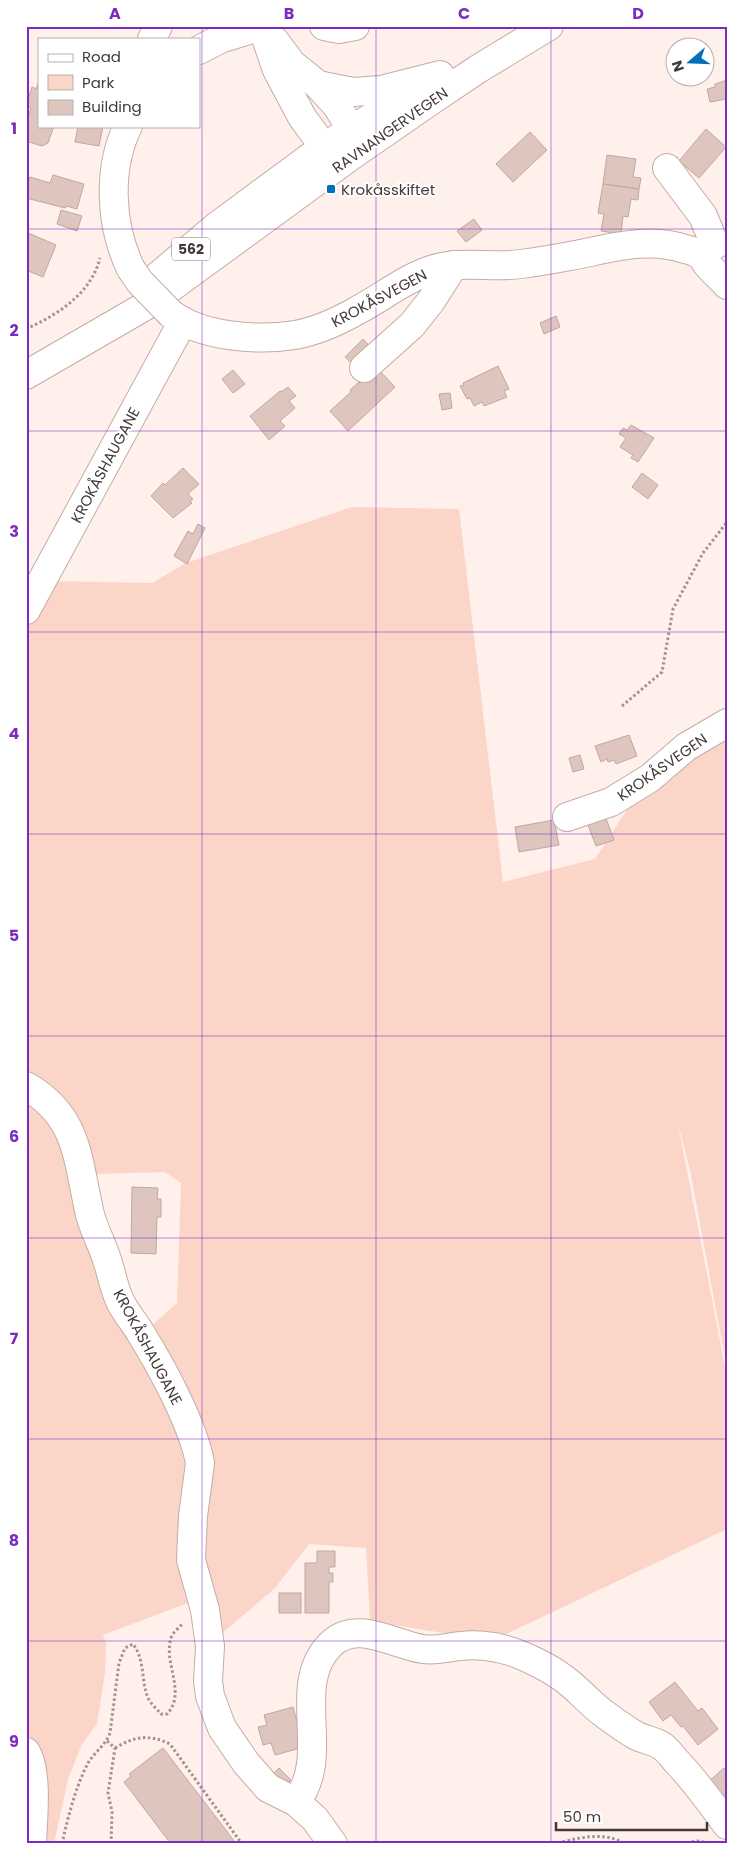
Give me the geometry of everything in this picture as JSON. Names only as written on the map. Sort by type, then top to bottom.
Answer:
[{"type":"street","points":[[152,38],[158,26]]},
{"type":"street","points":[[200,49],[220,39],[262,26]]},
{"type":"street","points":[[262,26],[292,64],[318,85],[337,106],[351,129],[351,156],[324,147],[302,117],[277,70],[262,26]]},
{"type":"street","points":[[324,26],[339,29],[355,26]]},
{"type":"street","name":"RAVNANGERVEGEN","points":[[60,354],[134,296],[218,226],[324,147],[518,26]]},
{"type":"street","name":"RAVNANGERVEGEN","points":[[26,375],[147,305],[351,156],[478,69],[549,26]]},
{"type":"street","points":[[318,85],[353,92],[381,90],[440,75]]},
{"type":"street","name":"KROKÅSVEGEN","points":[[122,131],[116,160],[116,220],[119,238],[131,269],[140,282],[177,318],[225,335],[255,337],[295,335],[324,327],[358,310],[420,273],[434,268],[454,265],[520,264],[570,256],[634,242],[715,248]]},
{"type":"street","name":"KROKÅSVEGEN","points":[[666,168],[704,216],[727,285]]},
{"type":"street","name":"KROKÅSVEGEN","points":[[364,368],[412,325],[431,301],[454,265]]},
{"type":"street","name":"KROKÅSHAUGANE","points":[[26,610],[177,318]]},
{"type":"street","name":"KROKÅSVEGEN","points":[[567,817],[611,802],[650,778],[686,747],[727,723]]},
{"type":"street","name":"KROKÅSHAUGANE","points":[[26,1086],[56,1107],[66,1122],[81,1168],[89,1212],[107,1259],[121,1304],[163,1371],[184,1416],[198,1455],[200,1463],[193,1516],[191,1560],[205,1610],[210,1646],[208,1680],[210,1696],[222,1728],[246,1763],[268,1788],[296,1802],[316,1819],[332,1844]]},
{"type":"street","points":[[296,1802],[302,1794],[309,1776],[313,1751],[311,1694],[312,1679],[317,1664],[332,1643],[343,1636],[358,1633],[392,1639],[423,1649],[470,1646],[505,1649],[519,1654],[560,1676],[602,1712],[637,1736],[662,1746],[699,1785],[727,1825]]},
{"type":"street","points":[[26,1752],[33,1776],[32,1844]]},
{"type":"path","points":[[26,329],[62,309],[78,297],[93,276],[100,254]]},
{"type":"path","points":[[622,706],[662,672],[674,609],[703,553],[727,522]]},
{"type":"path","points":[[62,1844],[83,1773],[94,1754],[108,1741],[120,1663],[125,1648],[133,1644],[135,1646],[139,1655],[148,1699],[161,1714],[167,1714],[174,1707],[175,1694],[169,1658],[171,1636],[187,1620],[205,1610]]},
{"type":"path","points":[[115,1748],[129,1740],[156,1737],[170,1744],[242,1844]]},
{"type":"path","points":[[108,1741],[115,1748]]},
{"type":"path","points":[[111,1844],[112,1812],[108,1793],[115,1748]]},
{"type":"path","points":[[553,1844],[589,1836],[608,1838],[625,1844]]},
{"type":"path","points":[[677,1844],[697,1842],[715,1844]]},
{"type":"green space","points":[[352,507],[459,509],[503,882],[595,859],[647,779],[727,729],[727,1369],[690,1170],[678,1124],[727,1377],[727,1529],[492,1641],[370,1621],[366,1548],[309,1544],[275,1588],[219,1636],[199,1538],[199,1509],[150,1327],[177,1303],[181,1183],[165,1172],[95,1174],[70,1104],[59,1092],[26,1074],[26,622],[47,581],[152,583],[186,563]]},
{"type":"green space","points":[[26,1092],[53,1110],[153,1361],[186,1463],[196,1600],[103,1635],[106,1644],[105,1673],[97,1724],[82,1744],[68,1779],[54,1844],[37,1844],[35,1767],[30,1739],[26,1732]]},
{"type":"building","points":[[727,80],[727,99],[710,102],[707,89],[716,88],[716,84]]},
{"type":"building","points":[[38,84],[38,128],[53,128],[48,143],[42,146],[26,141],[26,123],[31,108],[26,105],[32,87],[36,89]]},
{"type":"building","points":[[78,128],[103,128],[99,146],[75,142]]},
{"type":"building","points":[[706,129],[726,147],[699,178],[679,161]]},
{"type":"building","points":[[530,132],[547,150],[513,182],[496,164]]},
{"type":"building","points":[[607,155],[636,159],[633,177],[641,178],[639,189],[603,184]]},
{"type":"building","points":[[53,175],[84,184],[77,209],[66,206],[65,208],[26,198],[26,189],[30,177],[50,183]]},
{"type":"building","points":[[603,184],[639,189],[638,200],[631,199],[628,217],[623,216],[621,234],[601,231],[604,214],[598,213]]},
{"type":"building","points":[[61,210],[82,216],[77,231],[57,224]]},
{"type":"building","points":[[474,219],[482,230],[466,242],[457,231]]},
{"type":"building","points":[[26,232],[56,245],[43,277],[26,270]]},
{"type":"building","points":[[556,316],[560,327],[544,334],[540,323]]},
{"type":"building","points":[[363,339],[374,351],[356,368],[345,357]]},
{"type":"building","points":[[498,366],[509,389],[504,391],[507,397],[484,406],[482,402],[474,406],[470,398],[467,399],[460,386]]},
{"type":"building","points":[[377,368],[395,387],[348,431],[330,411],[351,392],[350,390]]},
{"type":"building","points":[[233,370],[245,384],[233,393],[222,379]]},
{"type":"building","points":[[288,387],[296,396],[289,401],[295,408],[280,421],[285,426],[269,440],[250,416],[280,391]]},
{"type":"building","points":[[450,393],[452,408],[442,410],[439,394]]},
{"type":"building","points":[[631,425],[654,438],[638,462],[631,458],[633,455],[620,447],[626,438],[619,434],[623,428],[627,430]]},
{"type":"building","points":[[183,468],[199,484],[188,494],[193,499],[190,501],[192,503],[173,518],[151,496],[163,483],[165,485]]},
{"type":"building","points":[[642,473],[658,485],[648,499],[632,487]]},
{"type":"building","points":[[198,524],[205,528],[187,564],[174,556],[188,531],[193,534]]},
{"type":"building","points":[[629,735],[637,756],[616,764],[614,760],[608,762],[607,759],[601,762],[595,746]]},
{"type":"building","points":[[580,755],[584,769],[573,772],[569,758]]},
{"type":"building","points":[[604,813],[614,840],[596,846],[586,820]]},
{"type":"building","points":[[554,820],[559,845],[519,852],[515,827]]},
{"type":"building","points":[[132,1187],[158,1188],[157,1199],[161,1199],[161,1217],[157,1217],[156,1254],[131,1253]]},
{"type":"building","points":[[317,1551],[335,1551],[335,1567],[329,1567],[329,1573],[333,1573],[333,1582],[329,1582],[329,1613],[305,1613],[305,1563],[317,1563]]},
{"type":"building","points":[[279,1593],[301,1593],[301,1613],[279,1613]]},
{"type":"building","points":[[675,1682],[698,1711],[702,1708],[718,1729],[698,1745],[683,1726],[681,1727],[671,1715],[663,1721],[649,1702]]},
{"type":"building","points":[[293,1707],[304,1747],[275,1755],[271,1743],[263,1745],[258,1727],[267,1725],[264,1715]]},
{"type":"building","points":[[163,1748],[235,1842],[234,1844],[171,1844],[124,1782],[131,1776],[129,1774]]},
{"type":"building","points":[[279,1768],[291,1780],[285,1786],[273,1774]]},
{"type":"building","points":[[724,1768],[727,1771],[727,1796],[721,1799],[707,1783]]},
{"type":"place","name":"Krokåsskiftet","points":[[331,189]]}]
